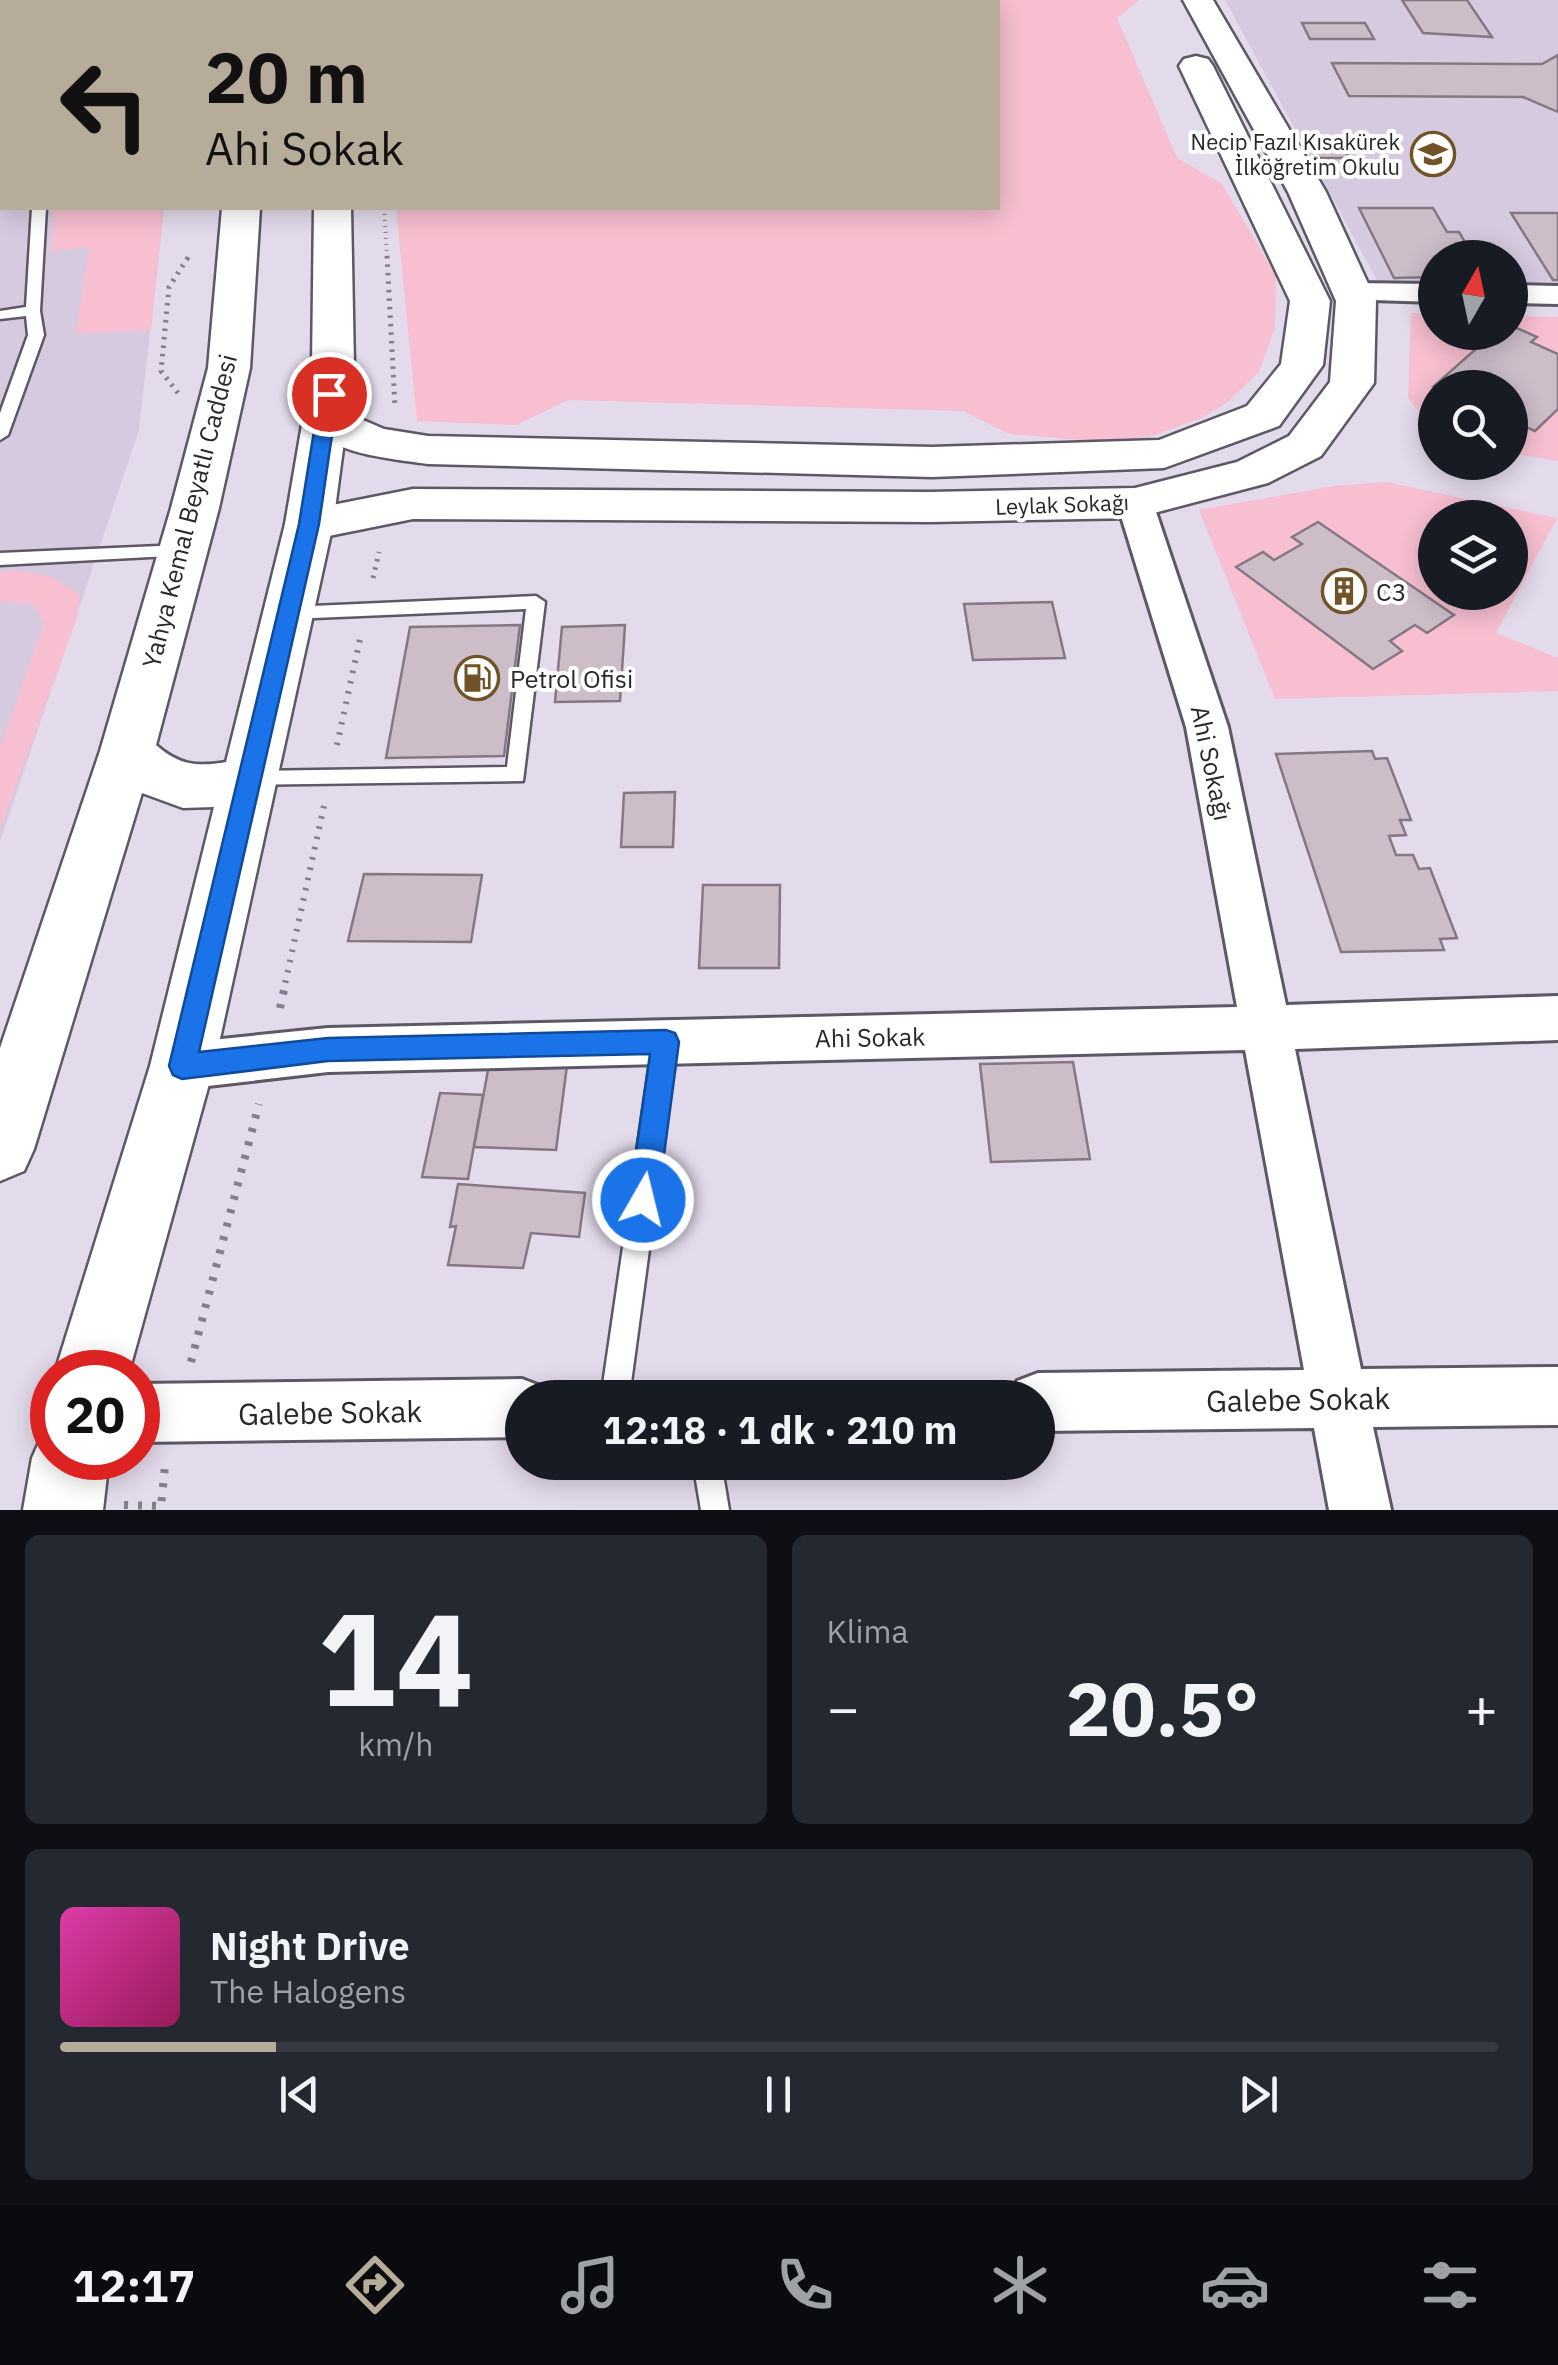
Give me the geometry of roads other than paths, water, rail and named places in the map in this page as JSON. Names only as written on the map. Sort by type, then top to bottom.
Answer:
[{"type":"street","name":"Leylak Sokağı","points":[[326,418],[372,442],[428,450],[932,462],[1164,454],[1263,416],[1302,364],[1310,300],[1164,0]]},
{"type":"street","name":"Leylak Sokağı","points":[[309,524],[413,504],[930,507],[1136,503],[1252,473],[1305,446],[1352,382],[1358,309],[1307,192],[1198,0]]},
{"type":"street","name":"Yahya Kemal Beyatlı Caddesi","points":[[0,1149],[127,751],[184,551],[228,368],[241,210]]},
{"type":"street","points":[[98,1350],[182,1066],[309,524],[334,366],[333,210]]},
{"type":"street","points":[[1352,292],[1418,293]]},
{"type":"street","points":[[1528,294],[1558,295]]},
{"type":"street","name":"Ahi Sokağı","points":[[1136,503],[1207,728],[1360,1510]]},
{"type":"street","points":[[127,751],[149,774],[174,787],[205,788],[250,778]]},
{"type":"street","name":"Ahi Sokak","points":[[182,1066],[328,1050],[1558,1018]]},
{"type":"street","name":"Galebe Sokak","points":[[1055,1402],[1558,1396]]},
{"type":"street","name":"Galebe Sokak","points":[[160,1414],[505,1408]]},
{"type":"lane","points":[[0,436],[36,334],[33,311],[40,210]]},
{"type":"lane","points":[[0,315],[33,311]]},
{"type":"lane","points":[[0,560],[184,551]]},
{"type":"lane","points":[[250,778],[516,775],[536,602],[288,613]]},
{"type":"lane","points":[[619,1380],[666,1042]]},
{"type":"lane","points":[[711,1480],[715,1510]]},
{"type":"place","name":"Necip Fazıl Kısakürek İlköğretim Okulu","points":[[1433,154]]},
{"type":"place","name":"C3","points":[[1344,591]]},
{"type":"place","name":"Petrol Ofisi","points":[[477,678]]}]
